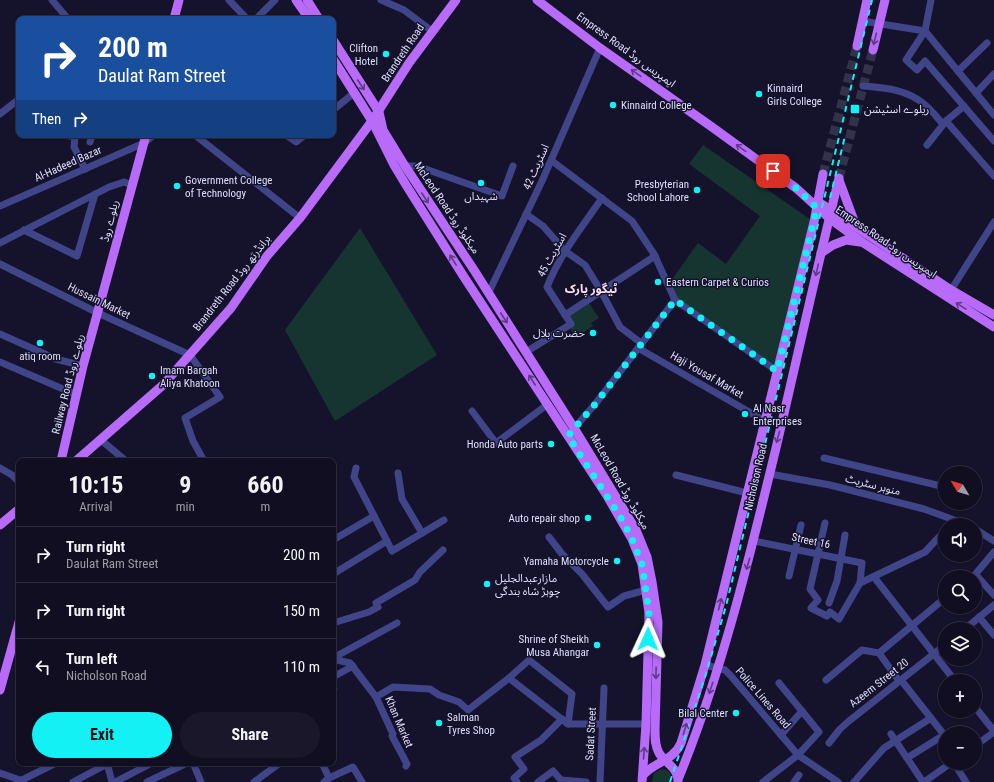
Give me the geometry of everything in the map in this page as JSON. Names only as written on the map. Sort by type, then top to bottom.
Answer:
[{"type":"main road","points":[[175,16],[179,0]]},
{"type":"main road","points":[[296,0],[305,16]]},
{"type":"main road","name":"Brandreth Road","points":[[372,121],[409,63],[456,0]]},
{"type":"main road","name":"Empress Road ایمپریس روڈ","points":[[537,0],[600,48],[796,188],[830,214],[862,242],[994,327]]},
{"type":"main road","points":[[857,46],[867,0]]},
{"type":"main road","points":[[872,50],[885,0]]},
{"type":"main road","points":[[310,1],[318,16]]},
{"type":"main road","name":"McLeod Road میکلوڈ روڈ","points":[[336,45],[378,112],[384,130],[405,166],[474,270],[574,428],[636,530],[647,557],[658,622],[655,736],[658,752],[674,768],[678,780]]},
{"type":"main road","name":"McLeod Road میکلوڈ روڈ","points":[[336,65],[372,121],[394,165],[464,277],[606,494],[632,539],[642,564],[649,612],[646,724],[642,779]]},
{"type":"main road","name":"Brandreth Road برانڈرتھ روڈ","points":[[80,458],[163,385],[231,308],[267,256],[300,218],[372,121]]},
{"type":"main road","name":"ریلوے روڈ","points":[[98,313],[145,139]]},
{"type":"main road","name":"Nicholson Road","points":[[642,779],[653,766],[674,755],[681,743],[705,665],[765,421],[823,174]]},
{"type":"main road","name":"Nicholson Road","points":[[678,780],[692,746],[718,668],[754,541],[820,253],[839,179],[856,226]]},
{"type":"main road","name":"Empress Road ایمپریس روڈ","points":[[830,214],[856,226],[951,290],[994,315]]},
{"type":"main road","points":[[820,253],[846,240],[862,242]]},
{"type":"main road","points":[[464,277],[474,270]]},
{"type":"main road","name":"Railway Road ریلوے روڈ","points":[[62,458],[83,366],[98,313]]},
{"type":"main road","points":[[0,525],[16,512]]},
{"type":"main road","points":[[0,690],[16,633]]},
{"type":"street","points":[[52,0],[65,16]]},
{"type":"street","points":[[229,0],[244,16]]},
{"type":"street","points":[[259,16],[275,0]]},
{"type":"street","points":[[381,0],[404,10],[432,31]]},
{"type":"street","points":[[932,0],[925,31],[906,60],[917,70],[925,61],[994,141]]},
{"type":"street","points":[[862,21],[925,31],[994,115]]},
{"type":"street","points":[[958,71],[987,43]]},
{"type":"street","name":"اسٹریٹ 42","points":[[488,294],[552,161],[600,48]]},
{"type":"street","points":[[976,93],[994,74]]},
{"type":"street","points":[[863,86],[892,88],[909,94],[925,104],[994,176]]},
{"type":"street","points":[[336,108],[354,93]]},
{"type":"street","points":[[0,114],[16,101]]},
{"type":"street","points":[[927,145],[944,123],[964,106]]},
{"type":"street","points":[[75,138],[74,147],[85,169]]},
{"type":"street","points":[[199,138],[300,218]]},
{"type":"street","points":[[290,138],[296,142],[301,138]]},
{"type":"street","name":"Al-Hadeed Bazar","points":[[0,206],[85,169],[145,139]]},
{"type":"street","points":[[552,161],[632,221],[655,256],[675,300],[777,371]]},
{"type":"street","points":[[405,166],[417,166],[502,196],[513,166]]},
{"type":"street","points":[[0,243],[109,187],[124,182],[132,184]]},
{"type":"street","points":[[24,230],[77,256],[95,194]]},
{"type":"street","name":"اسٹریٹ 45","points":[[526,352],[570,324],[547,287],[553,271],[565,250],[602,198]]},
{"type":"street","name":"Haji Yousaf Market","points":[[526,214],[543,226],[565,250],[585,265],[620,327],[640,346],[765,421]]},
{"type":"street","points":[[951,290],[994,222]]},
{"type":"street","points":[[565,315],[655,256]]},
{"type":"street","name":"Hussain Market","points":[[0,265],[98,313],[190,355]]},
{"type":"street","points":[[568,436],[596,403],[675,300]]},
{"type":"street","points":[[0,334],[56,359],[83,366]]},
{"type":"street","points":[[190,355],[220,397],[185,418],[193,441],[202,458]]},
{"type":"street","points":[[0,362],[77,395]]},
{"type":"street","points":[[472,411],[496,443],[548,404]]},
{"type":"street","points":[[101,440],[122,458]]},
{"type":"street","points":[[824,458],[938,485]]},
{"type":"street","points":[[0,468],[16,479]]},
{"type":"street","points":[[356,468],[354,477],[392,552],[444,520]]},
{"type":"street","points":[[398,473],[402,499],[422,533]]},
{"type":"street","name":"منوہر سٹریٹ","points":[[770,474],[830,485],[924,509],[949,518]]},
{"type":"street","points":[[676,475],[747,493]]},
{"type":"street","points":[[336,538],[374,516]]},
{"type":"street","points":[[825,523],[810,589],[818,600],[811,608],[827,616],[830,612],[839,619],[860,583],[925,552],[938,538]]},
{"type":"street","points":[[789,576],[801,525]]},
{"type":"street","points":[[982,533],[994,541]]},
{"type":"street","points":[[828,603],[837,581],[846,536]]},
{"type":"street","points":[[548,537],[582,574],[608,607],[624,596],[646,590]]},
{"type":"street","points":[[336,572],[387,541]]},
{"type":"street","name":"Street 16","points":[[754,541],[862,564],[860,583]]},
{"type":"street","points":[[336,622],[368,612],[378,607],[376,603],[415,580],[420,572],[443,550]]},
{"type":"street","points":[[980,570],[994,552]]},
{"type":"street","points":[[874,577],[950,674]]},
{"type":"street","points":[[982,583],[994,595]]},
{"type":"street","points":[[879,653],[938,604]]},
{"type":"street","points":[[973,622],[994,606]]},
{"type":"street","points":[[979,617],[994,635]]},
{"type":"street","points":[[336,656],[397,623]]},
{"type":"street","points":[[826,680],[862,650],[879,653],[938,728]]},
{"type":"street","name":"Azeem Street 20","points":[[830,743],[840,729],[938,651]]},
{"type":"street","points":[[336,659],[350,663],[353,666],[336,675]]},
{"type":"street","points":[[376,698],[393,687],[430,689],[439,695],[459,702],[468,710],[509,678],[529,660],[572,694],[565,722],[515,757],[524,769],[514,778],[517,782]]},
{"type":"street","name":"Police Lines Road","points":[[705,665],[725,670],[732,676],[798,755],[838,782]]},
{"type":"street","name":"Khan Market","points":[[353,666],[376,698],[393,734],[392,736],[407,764],[406,766]]},
{"type":"street","points":[[509,678],[565,722],[646,724]]},
{"type":"street","points":[[763,782],[798,755],[819,732],[779,683]]},
{"type":"street","name":"Sadat Street","points":[[600,782],[604,688]]},
{"type":"street","points":[[781,735],[802,710]]},
{"type":"street","points":[[982,716],[994,732],[982,741]]},
{"type":"street","points":[[854,782],[893,738],[931,718]]},
{"type":"street","points":[[893,738],[924,782],[942,770]]},
{"type":"street","points":[[907,758],[938,740]]},
{"type":"street","points":[[0,773],[19,781],[50,766]]},
{"type":"street","points":[[73,782],[102,766]]},
{"type":"street","points":[[109,766],[112,782]]},
{"type":"street","points":[[116,782],[146,766]]},
{"type":"street","points":[[147,782],[181,766]]},
{"type":"street","points":[[194,766],[201,782]]},
{"type":"street","points":[[254,782],[276,766]]},
{"type":"street","points":[[323,766],[326,780],[353,767],[362,782]]},
{"type":"street","points":[[957,770],[966,782]]},
{"type":"street","points":[[538,782],[553,771],[561,780],[586,782]]},
{"type":"street","points":[[794,782],[799,775]]},
{"type":"green space","points":[[703,145],[814,222],[777,371],[675,300],[668,285],[698,243],[726,264],[760,216],[689,164]]},
{"type":"green space","points":[[360,228],[437,355],[335,421],[285,330]]},
{"type":"green space","points":[[587,300],[599,318],[591,323],[593,326],[576,337],[568,326],[565,315]]},
{"type":"green space","points":[[662,769],[667,770],[670,773],[671,782],[652,782],[654,773]]},
{"type":"tunnel","points":[[823,174],[857,46]]},
{"type":"tunnel","points":[[839,178],[873,50]]},
{"type":"railway","points":[[670,782],[705,677],[726,606],[872,0]]},
{"type":"railway","points":[[830,198],[845,136]]},
{"type":"place","name":"Clifton Hotel","points":[[386,54]]},
{"type":"place","name":"Kinnaird Girls College","points":[[759,94]]},
{"type":"place","name":"Kinnaird College","points":[[613,105]]},
{"type":"place","name":"ریلوے اسٹیشن","points":[[855,109]]},
{"type":"place","name":"شہیداں","points":[[481,183]]},
{"type":"place","name":"Government College of Technology","points":[[177,186]]},
{"type":"place","name":"Presbyterian School Lahore","points":[[697,190]]},
{"type":"place","name":"Eastern Carpet & Curios","points":[[658,282]]},
{"type":"place","name":"حضرت بلال","points":[[593,333]]},
{"type":"place","name":"atiq room","points":[[40,343]]},
{"type":"place","name":"Imam Bargah Aliya Khatoon","points":[[152,376]]},
{"type":"place","name":"Al Nasr Enterprises","points":[[745,414]]},
{"type":"place","name":"Honda Auto parts","points":[[551,444]]},
{"type":"place","name":"Auto repair shop","points":[[588,518]]},
{"type":"place","name":"Yamaha Motorcycle","points":[[617,561]]},
{"type":"place","name":"مازارعبدالجلیل چوہڑ شاہ بندگی","points":[[487,584]]},
{"type":"place","name":"Shrine of Sheikh Musa Ahangar","points":[[597,645]]},
{"type":"place","name":"Bilal Center","points":[[736,713]]},
{"type":"place","name":"Salman Tyres Shop","points":[[439,723]]},
{"type":"district","name":"ٹیگور پارک","points":[[591,289]]},
{"type":"route","points":[[648,639],[649,612],[642,564],[623,521],[568,436],[596,403],[675,300],[777,371],[817,208],[796,188],[773,171]]}]
